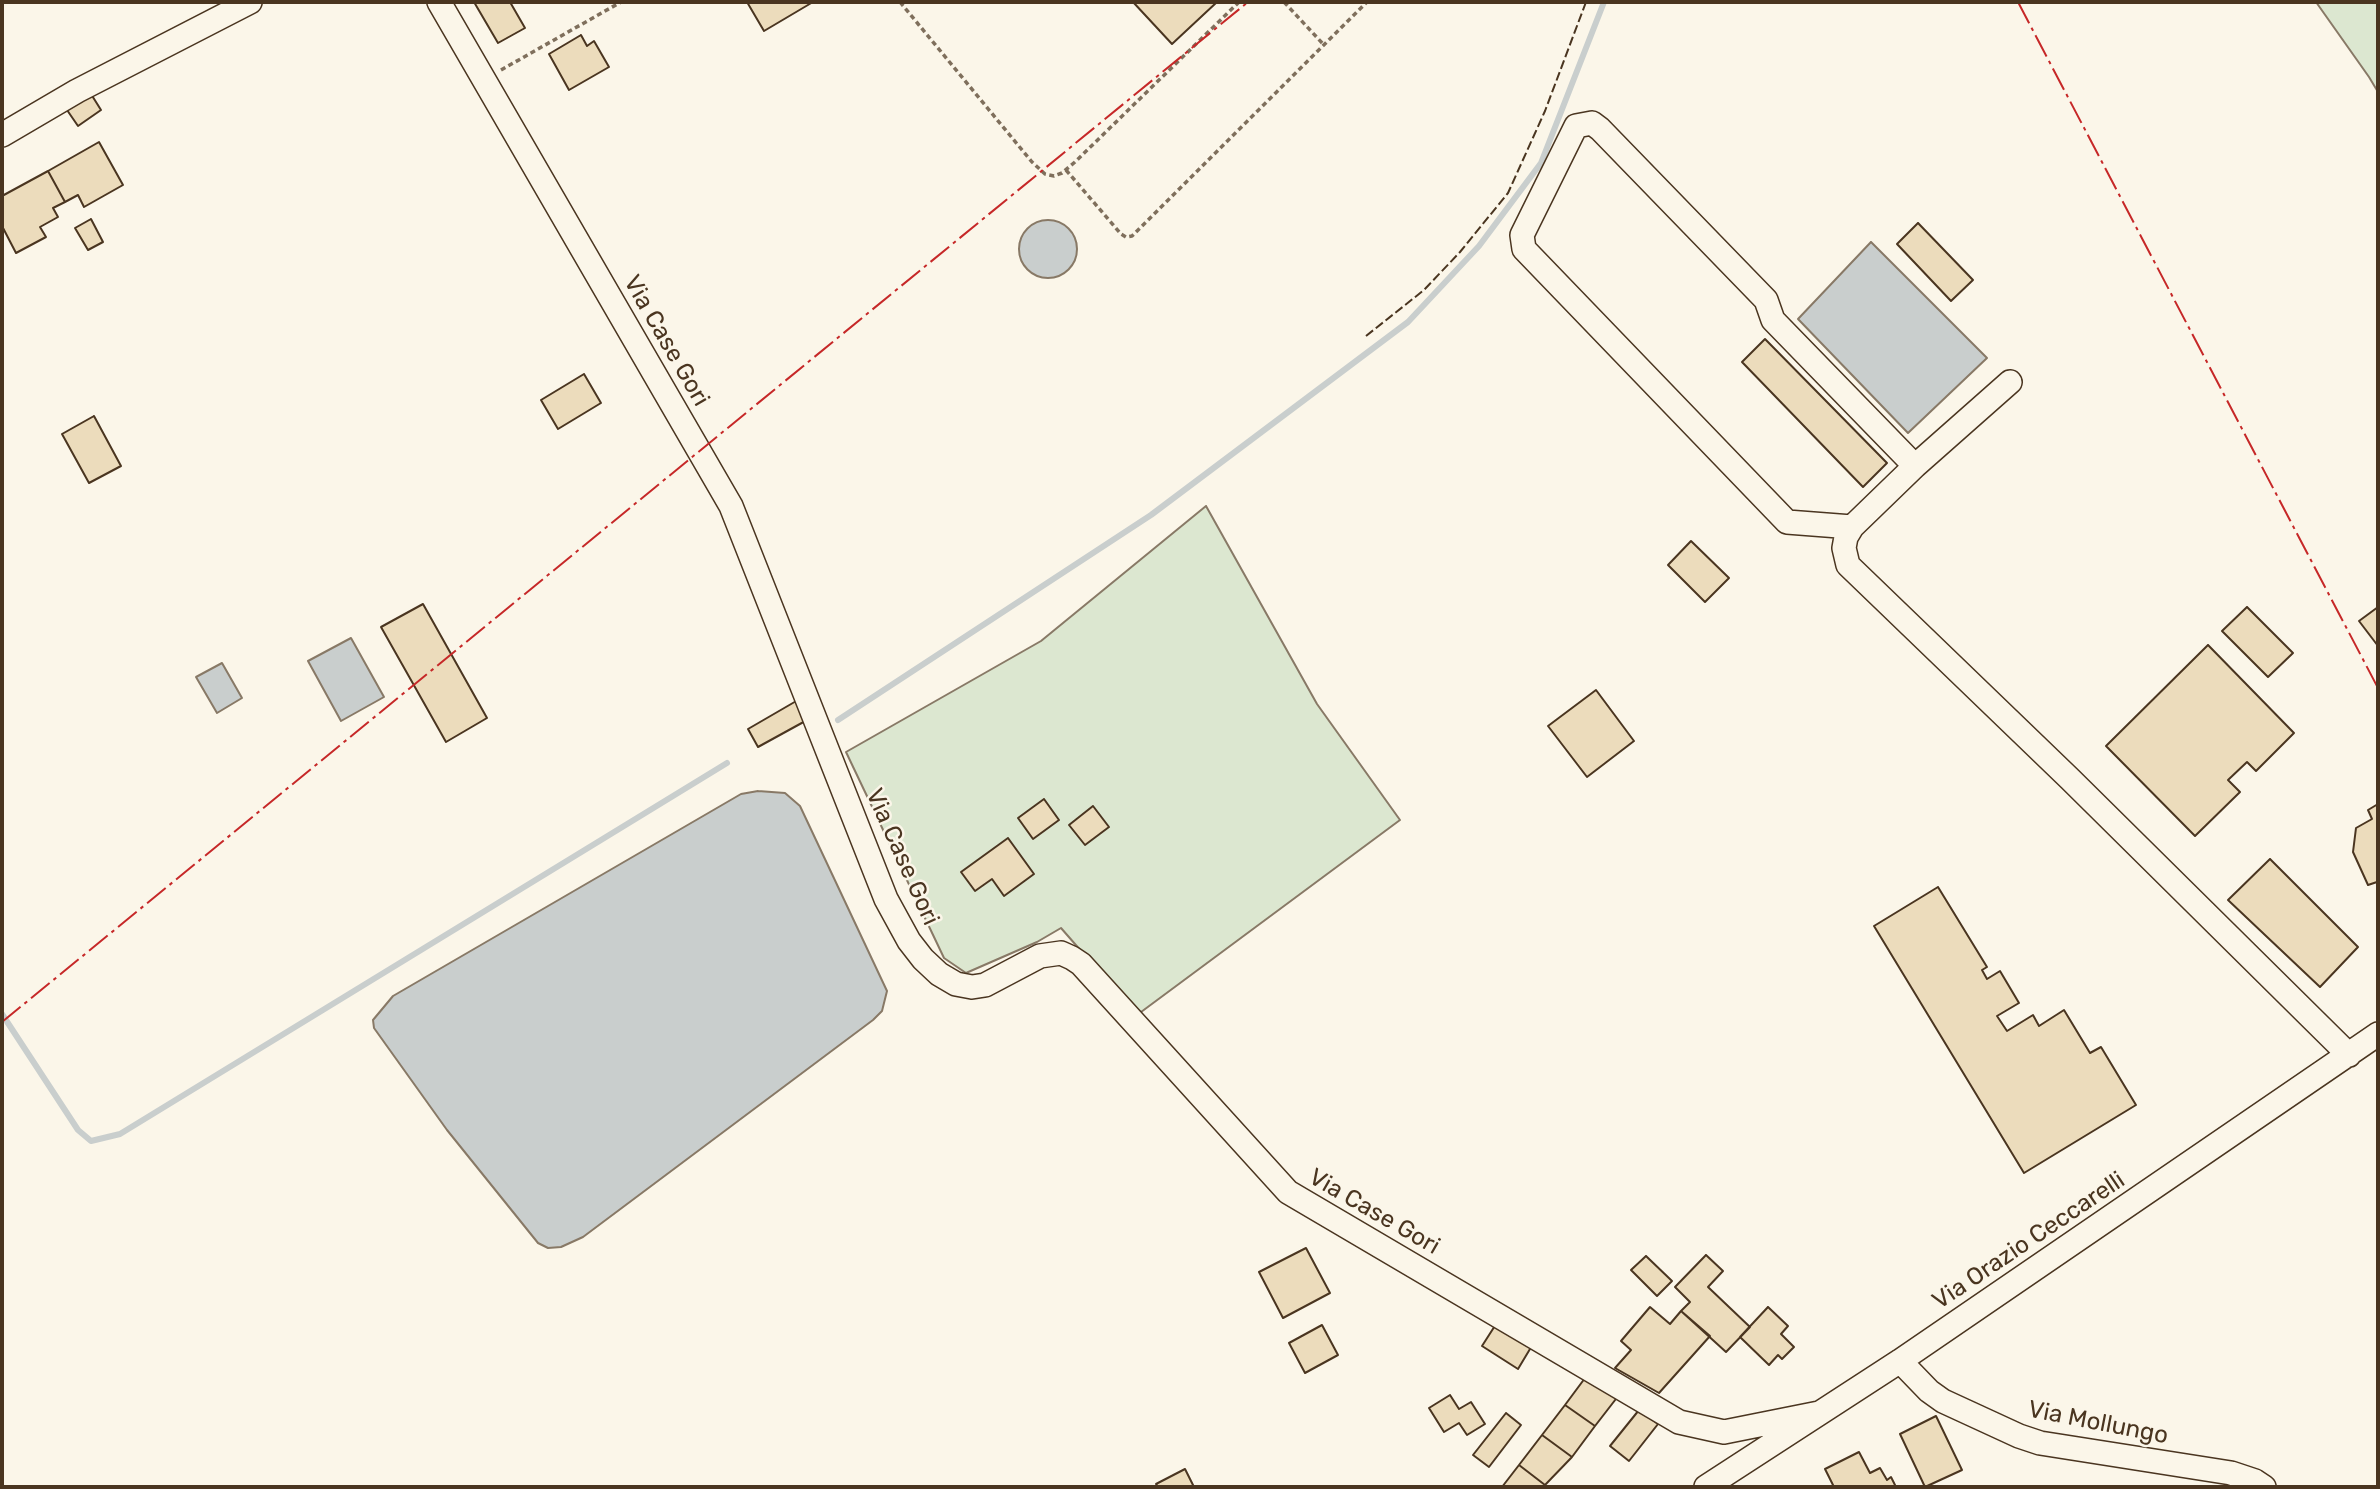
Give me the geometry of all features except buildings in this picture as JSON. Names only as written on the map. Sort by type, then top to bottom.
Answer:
[{"type":"street","points":[[2,135],[77,91],[250,2]]},
{"type":"street","name":"Via Case Gori","points":[[439,2],[731,506],[886,898],[909,941],[923,959],[939,974],[956,984],[972,987],[985,985],[1040,956],[1061,953],[1072,958],[1081,964],[1287,1192],[1679,1422],[1724,1432],[1819,1413]]},
{"type":"street","points":[[1853,527],[1787,522],[1524,249],[1522,234],[1576,126],[1592,123],[1600,129],[1766,300],[1773,320],[1915,466]]},
{"type":"street","points":[[2010,382],[1915,466],[1853,527],[1846,537],[1844,548],[1848,565],[2350,1055]]},
{"type":"street","name":"Via Orazio Ceccarelli","points":[[1706,1487],[1900,1361],[2378,1034]]},
{"type":"street","name":"Via Mollungo","points":[[1900,1361],[1929,1391],[1943,1401],[2029,1440],[2231,1473],[2264,1487]]},
{"type":"path","points":[[484,80],[621,2]]},
{"type":"path","points":[[900,2],[1032,162],[1045,174],[1054,176],[1066,170],[1238,2]]},
{"type":"path","points":[[1284,2],[1324,46]]},
{"type":"path","points":[[1066,170],[1121,234],[1132,236],[1367,2]]},
{"type":"green space","points":[[2316,2],[2378,2],[2378,92],[2369,77]]},
{"type":"green space","points":[[1206,506],[1317,704],[1400,820],[1137,1015],[1061,928],[1037,942],[966,973],[944,958],[846,752],[1041,641]]},
{"type":"shaded area","points":[[1048,220],[1064,225],[1072,233],[1077,249],[1072,265],[1064,273],[1048,278],[1032,273],[1024,265],[1019,249],[1024,233],[1032,225]]},
{"type":"shaded area","points":[[1871,242],[1987,358],[1908,433],[1798,319]]},
{"type":"shaded area","points":[[351,638],[384,697],[341,721],[308,661]]},
{"type":"shaded area","points":[[222,663],[242,698],[217,713],[196,677]]},
{"type":"shaded area","points":[[758,791],[785,793],[800,806],[887,991],[882,1011],[583,1237],[561,1247],[548,1248],[538,1243],[447,1130],[374,1028],[373,1020],[393,996],[741,794]]},
{"type":"waterway","points":[[838,720],[1151,515],[1408,322],[1479,246],[1541,163],[1604,2]]},
{"type":"waterway","points":[[2,1014],[78,1130],[91,1141],[120,1134],[727,763]]},
{"type":"fence","points":[[1366,336],[1424,290],[1460,252],[1508,193],[1545,111],[1586,2]]},
{"type":"power","points":[[2,1022],[1248,2]]},
{"type":"power","points":[[2018,2],[2378,688]]}]
